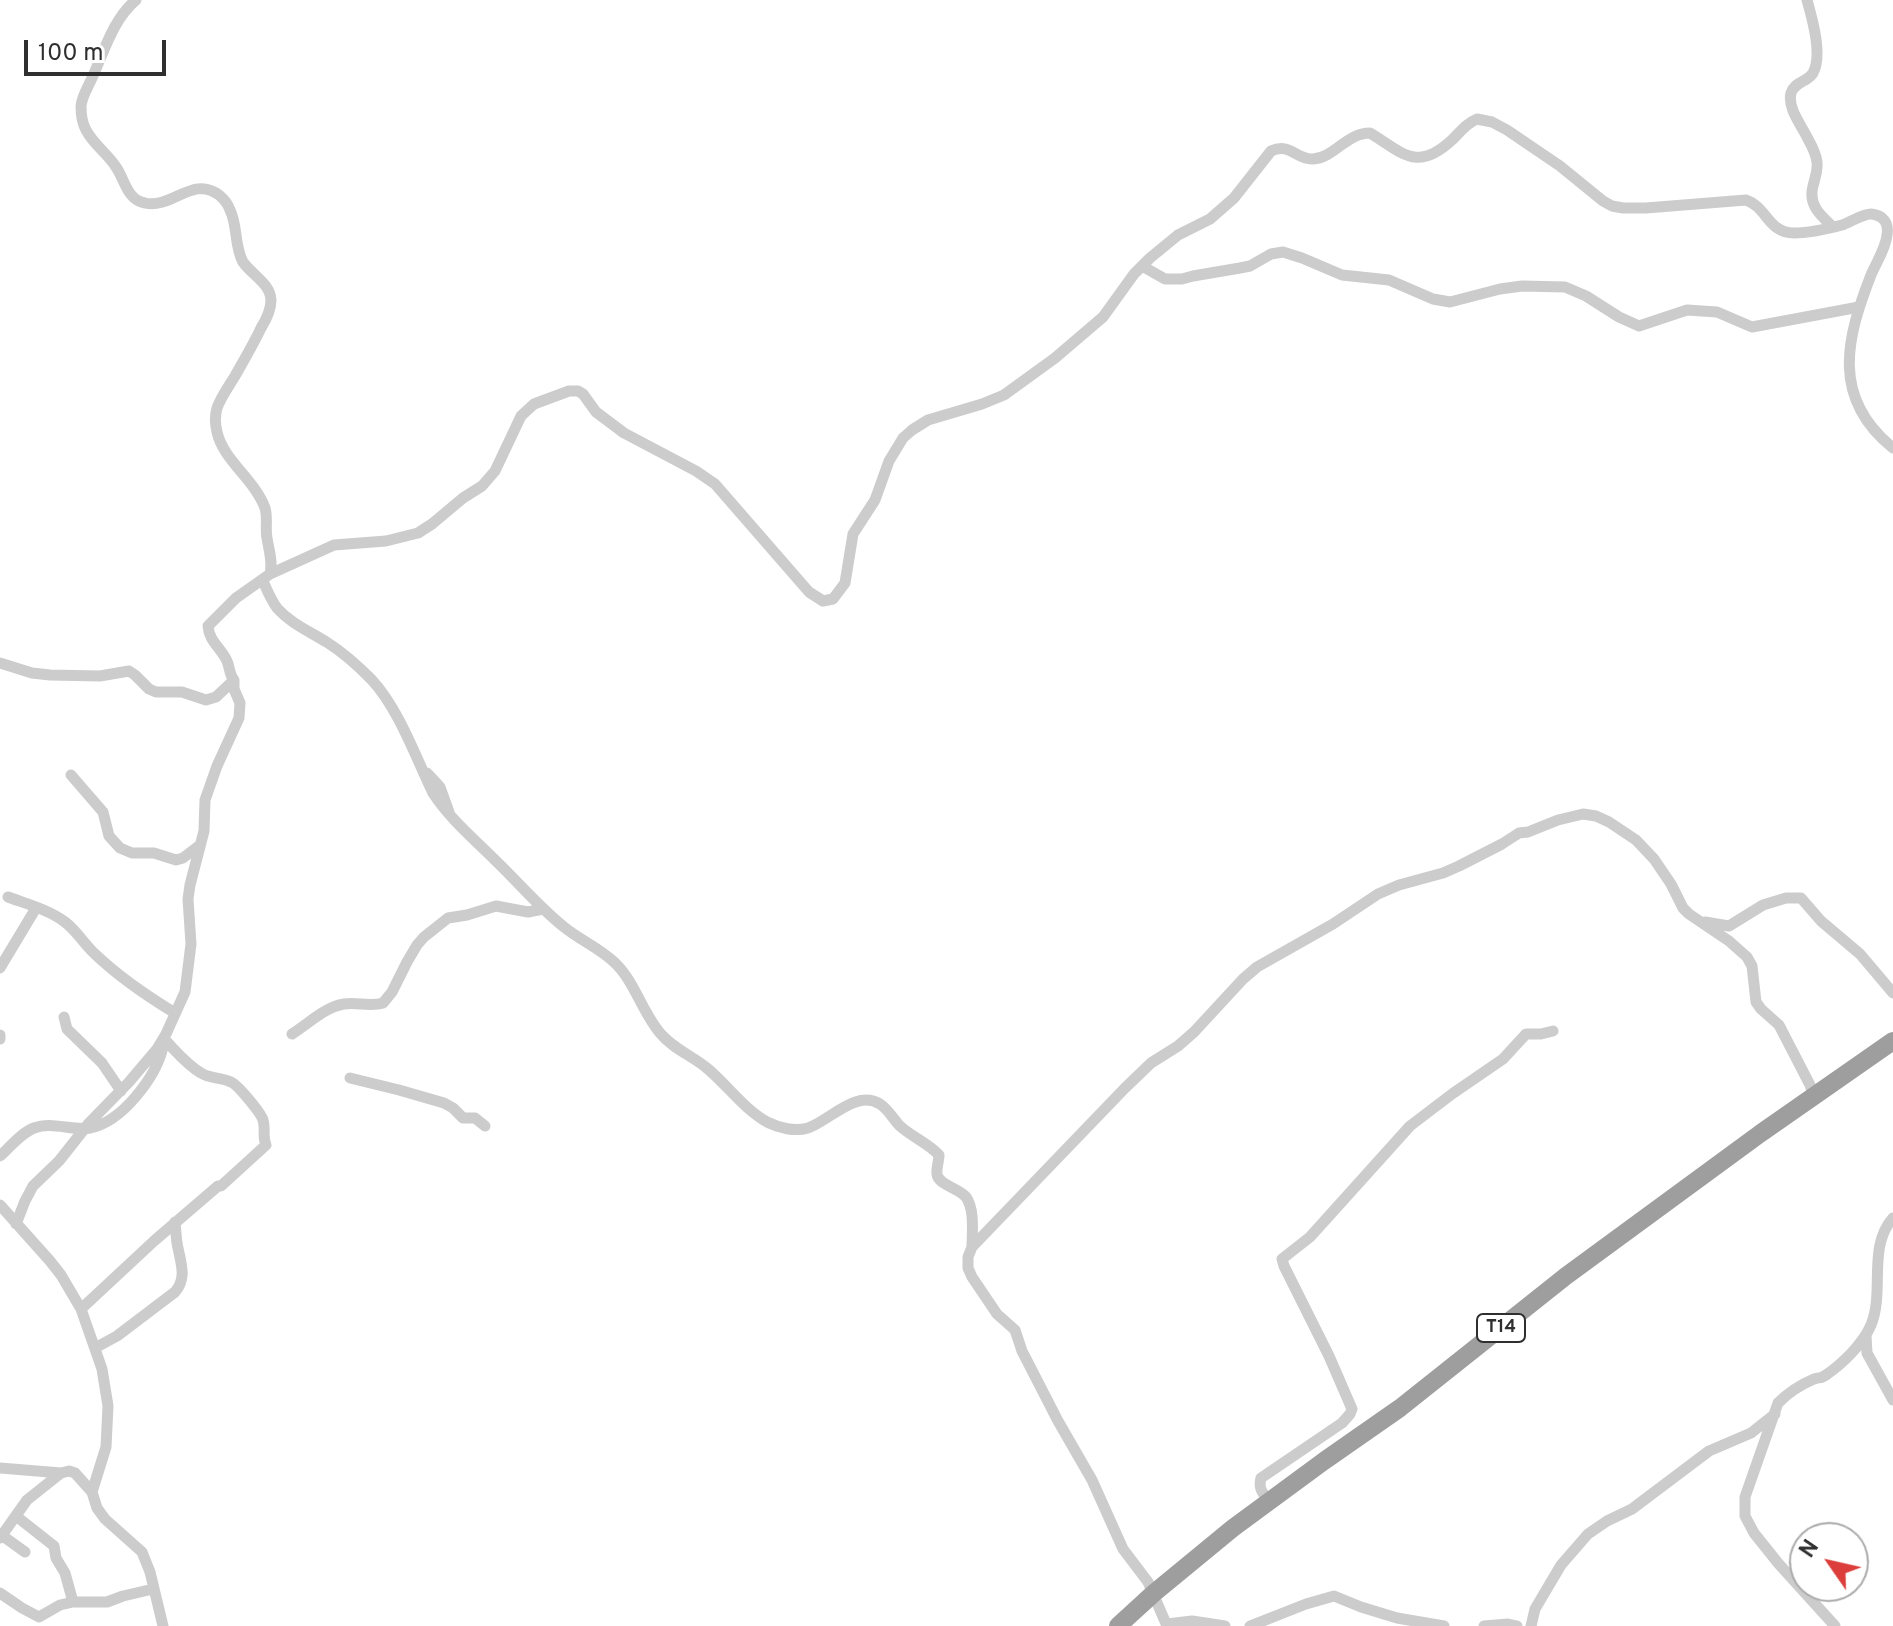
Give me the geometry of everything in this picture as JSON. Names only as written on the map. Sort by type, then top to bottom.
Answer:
[{"type":"highway","name":"T14","points":[[1118,1626],[1233,1528],[1400,1408],[1598,1252],[1893,1041]]},
{"type":"street","points":[[136,0],[120,19],[105,46],[83,94],[82,117],[86,130],[118,170],[135,200],[150,204],[203,188],[223,199],[230,210],[237,250],[242,260],[269,288],[271,301],[268,315],[217,408],[215,420],[223,447],[248,480],[265,510],[272,565],[266,577],[275,605],[296,625],[330,644],[353,662],[372,681],[392,707],[433,793],[453,820],[543,909],[565,928],[613,960],[670,1044],[705,1066],[750,1111],[768,1123],[793,1130],[809,1127],[862,1101],[878,1102],[901,1127],[939,1155],[937,1175],[940,1181],[965,1196],[969,1204],[972,1247]]},
{"type":"street","points":[[1807,0],[1816,37],[1815,69],[1811,76],[1796,84],[1791,92],[1791,102],[1817,164],[1811,200],[1820,216],[1833,227]]},
{"type":"street","points":[[0,1156],[36,1127],[85,1128],[102,1124],[146,1085],[162,1052],[164,1039],[188,983],[191,944],[188,899],[204,831],[206,795],[239,718],[240,703],[234,680],[226,660],[209,634],[208,626],[236,598],[266,577],[334,545],[386,541],[418,533],[432,524],[482,486],[495,471],[521,416],[534,404],[569,391],[583,394],[596,412],[624,433],[715,484],[792,575],[817,599],[827,602],[837,596],[845,583],[853,534],[872,506],[889,461],[903,438],[928,420],[994,400],[1035,373],[1103,317],[1142,266],[1178,235],[1203,224],[1220,211],[1247,183],[1265,157],[1278,148],[1303,157],[1317,158],[1358,134],[1370,133],[1399,153],[1414,157],[1426,155],[1448,144],[1472,120],[1477,119],[1507,130],[1612,206],[1646,208],[1746,200],[1758,205],[1772,225],[1790,234],[1815,232],[1872,214],[1886,222],[1887,236]]},
{"type":"street","points":[[1893,219],[1859,307],[1848,358],[1854,396],[1862,412],[1893,448]]},
{"type":"street","points":[[1142,266],[1165,279],[1182,279],[1250,266],[1271,254],[1283,252],[1342,275],[1389,280],[1433,299],[1450,302],[1522,286],[1565,287],[1639,326],[1687,310],[1717,312],[1752,327],[1859,307]]},
{"type":"street","points":[[0,663],[50,675],[100,676],[129,671],[156,692],[182,692],[206,700],[216,697],[234,680]]},
{"type":"street","points":[[71,775],[103,812],[109,836],[117,845],[132,853],[151,852],[170,859],[181,859],[200,845]]},
{"type":"street","points":[[1225,1626],[1192,1621],[1167,1625],[1154,1593],[1123,1549],[1092,1480],[1022,1351],[1015,1330],[997,1314],[972,1277],[968,1257],[972,1247],[1132,1081],[1194,1032],[1243,979],[1386,890],[1459,866],[1519,833],[1583,814],[1596,816],[1621,829],[1644,847],[1671,884],[1683,908],[1747,957],[1752,966],[1756,1002],[1779,1025],[1814,1098]]},
{"type":"street","points":[[181,859],[190,885]]},
{"type":"street","points":[[8,897],[64,921],[114,971],[175,1013]]},
{"type":"street","points":[[1700,922],[1729,926],[1763,905],[1786,898],[1801,898],[1821,921],[1860,954],[1893,993]]},
{"type":"street","points":[[292,1034],[341,1005],[383,1003],[417,945],[448,918],[496,906],[528,912],[543,909]]},
{"type":"street","points":[[0,968],[36,908]]},
{"type":"street","points":[[64,1017],[67,1029],[102,1063],[121,1091]]},
{"type":"street","points":[[1269,1502],[1259,1485],[1261,1478],[1342,1423],[1352,1409],[1282,1259],[1310,1237],[1410,1126],[1508,1056],[1526,1034],[1553,1031]]},
{"type":"street","points":[[16,1224],[33,1186],[142,1068],[164,1039]]},
{"type":"street","points":[[81,1309],[266,1144],[263,1118],[240,1089],[230,1082],[202,1074],[182,1059],[164,1039]]},
{"type":"street","points":[[350,1078],[444,1103],[463,1118],[475,1118],[485,1126]]},
{"type":"street","points":[[0,1205],[50,1261],[73,1294],[102,1369],[108,1406],[106,1447],[92,1492]]},
{"type":"street","points":[[1835,1626],[1754,1533],[1745,1516],[1745,1497],[1778,1403],[1823,1377],[1866,1335],[1877,1306],[1880,1247],[1893,1218]]},
{"type":"street","points":[[95,1348],[128,1328],[179,1288],[183,1270],[175,1222]]},
{"type":"street","points":[[1866,1335],[1867,1353],[1893,1400]]},
{"type":"street","points":[[1531,1626],[1535,1609],[1561,1565],[1588,1534],[1632,1509],[1709,1451],[1751,1433],[1776,1413]]},
{"type":"street","points":[[0,1468],[75,1473],[92,1492],[97,1508],[105,1519],[142,1552],[163,1626]]},
{"type":"street","points":[[25,1552],[1,1536],[33,1495],[61,1473]]},
{"type":"street","points":[[16,1516],[54,1546],[73,1602]]},
{"type":"street","points":[[0,1593],[39,1617],[60,1605],[107,1602],[153,1589]]},
{"type":"street","points":[[1250,1626],[1334,1596],[1397,1618],[1444,1626]]},
{"type":"street","points":[[1484,1626],[1517,1626]]}]
